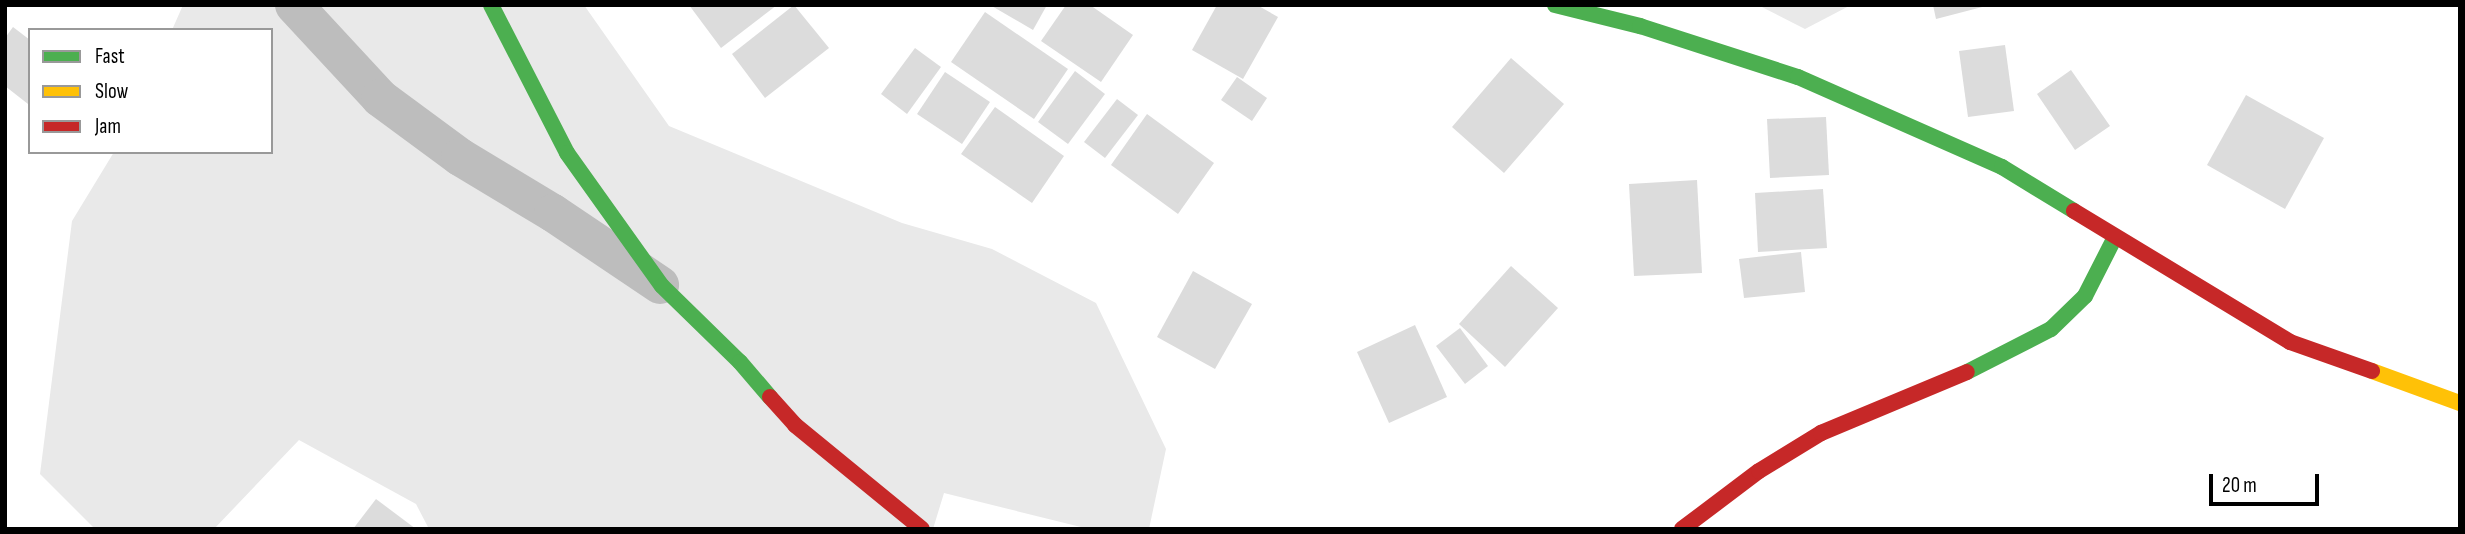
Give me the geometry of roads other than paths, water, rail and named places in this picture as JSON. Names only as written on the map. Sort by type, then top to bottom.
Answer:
[{"type":"street","points":[[294,5],[380,98],[460,157],[553,213],[662,286]]},
{"type":"street","points":[[491,5],[567,153],[662,286],[740,362],[795,425],[922,529]]},
{"type":"street","points":[[1555,5],[1640,26],[1798,77],[2002,167],[2290,342],[2460,403]]},
{"type":"street","points":[[1682,529],[1759,471],[1821,433],[1994,361],[2051,329],[2085,296],[2115,237]]}]
